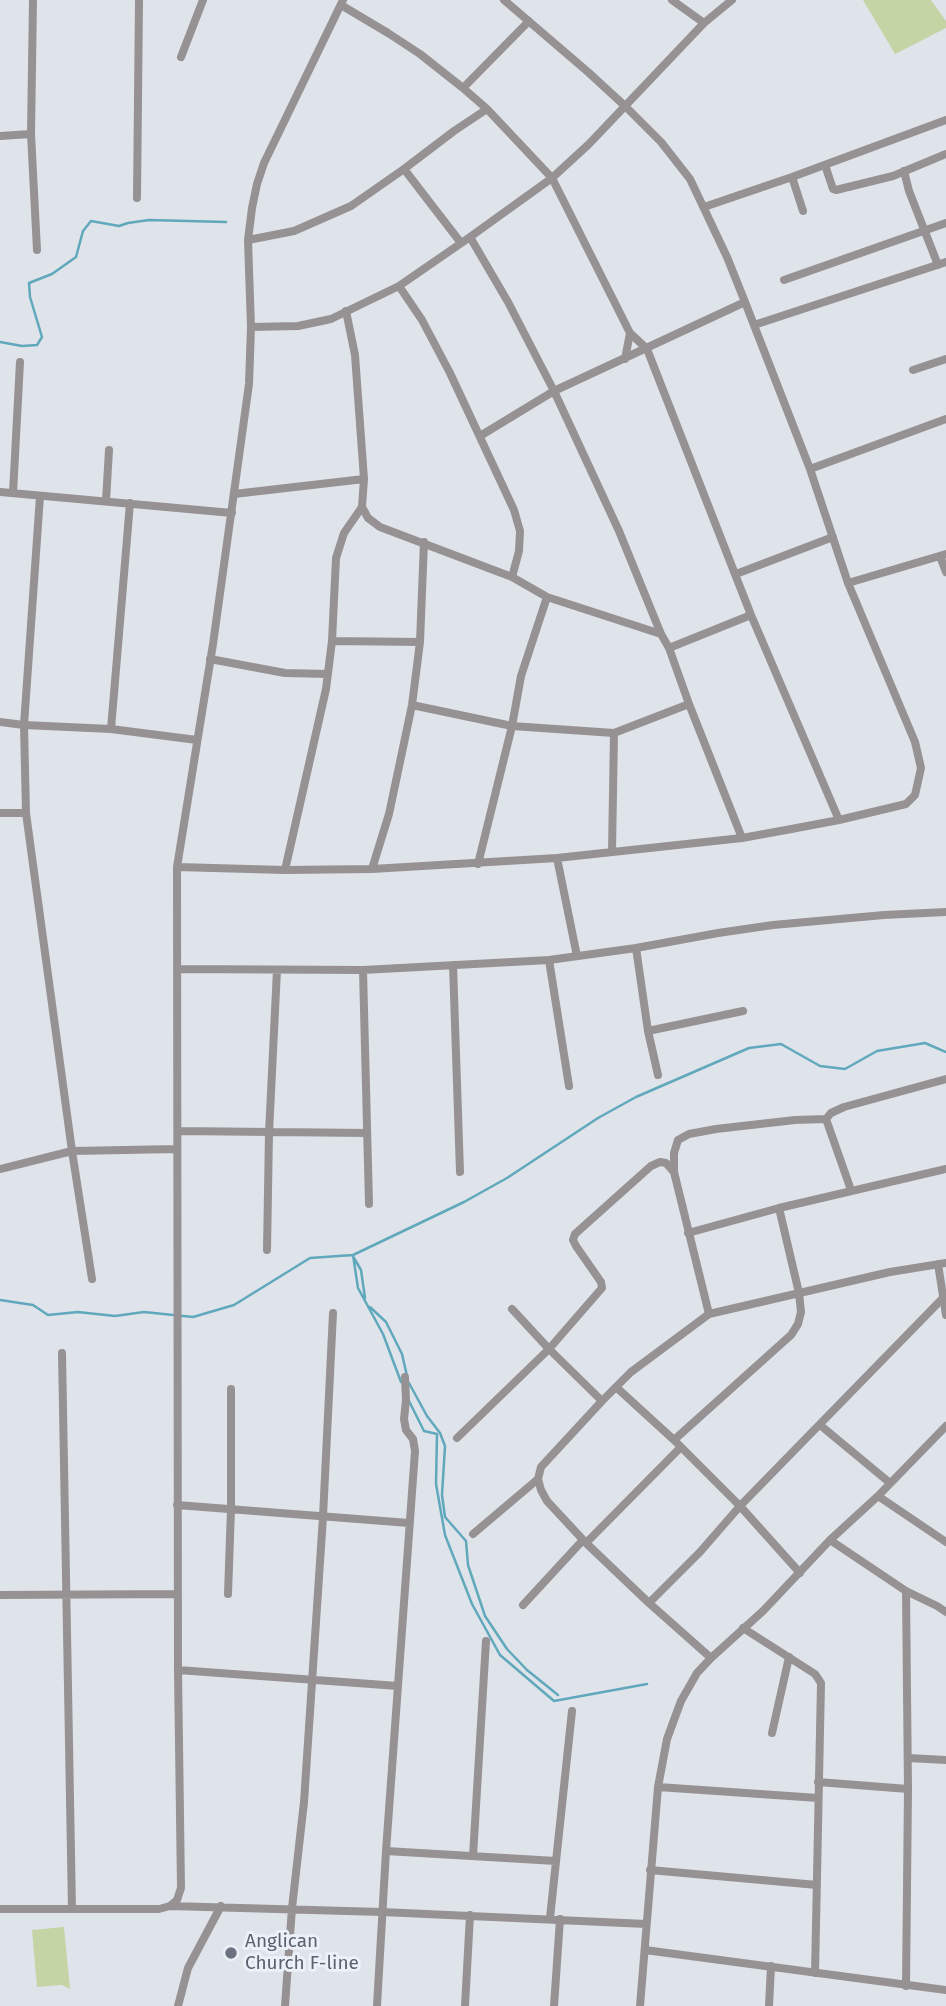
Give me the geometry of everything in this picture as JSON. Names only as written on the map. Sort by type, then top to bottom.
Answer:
[{"type":"street","points":[[33,0],[31,134],[37,250]]},
{"type":"street","points":[[136,198],[139,0]]},
{"type":"street","points":[[181,57],[203,0]]},
{"type":"street","points":[[177,867],[372,869],[557,858],[742,838],[906,804],[915,795],[920,768],[915,742],[848,583],[810,470],[745,302],[690,179],[661,142],[625,106],[504,0]]},
{"type":"street","points":[[672,0],[704,23]]},
{"type":"street","points":[[251,327],[298,326],[331,319],[399,286],[551,178],[589,144],[704,23],[732,0]]},
{"type":"street","points":[[170,1906],[177,1900],[181,1888],[177,1594],[177,867],[211,659],[249,384],[251,327],[248,240],[254,196],[264,163],[342,2],[420,54],[463,89],[551,178],[630,333],[647,349],[751,615],[839,820]]},
{"type":"street","points":[[463,89],[528,21]]},
{"type":"street","points":[[248,240],[294,231],[351,206],[486,110]]},
{"type":"street","points":[[704,207],[946,120]]},
{"type":"street","points":[[0,136],[31,134]]},
{"type":"street","points":[[825,165],[833,189],[836,190],[893,176],[946,153]]},
{"type":"street","points":[[404,169],[461,243]]},
{"type":"street","points":[[754,325],[942,264],[924,231],[904,172]]},
{"type":"street","points":[[792,177],[803,211]]},
{"type":"street","points":[[784,280],[946,223]]},
{"type":"street","points":[[470,237],[508,302],[554,391],[624,543],[669,648],[742,838]]},
{"type":"street","points":[[399,286],[422,320],[514,510],[520,531],[519,551],[512,577]]},
{"type":"street","points":[[480,436],[554,391],[745,302]]},
{"type":"street","points":[[285,870],[328,674],[336,558],[344,533],[362,507],[364,479],[355,355],[346,311]]},
{"type":"street","points":[[625,359],[630,333]]},
{"type":"street","points":[[913,370],[946,359]]},
{"type":"street","points":[[13,493],[20,362]]},
{"type":"street","points":[[810,470],[946,419]]},
{"type":"street","points":[[106,501],[109,450]]},
{"type":"street","points":[[234,494],[364,479]]},
{"type":"street","points":[[0,492],[232,513]]},
{"type":"street","points":[[40,496],[24,725],[26,813],[92,1279]]},
{"type":"street","points":[[111,729],[131,503]]},
{"type":"street","points":[[362,507],[368,518],[380,527],[512,577],[547,597],[661,634]]},
{"type":"street","points":[[736,574],[833,537]]},
{"type":"street","points":[[372,869],[389,814],[412,705],[420,642],[424,542]]},
{"type":"street","points":[[848,583],[943,555],[946,572]]},
{"type":"street","points":[[478,864],[512,726],[521,676],[547,597]]},
{"type":"street","points":[[669,648],[751,615]]},
{"type":"street","points":[[332,641],[420,642]]},
{"type":"street","points":[[211,659],[285,673],[328,674]]},
{"type":"street","points":[[412,705],[512,726],[614,733],[689,705]]},
{"type":"street","points":[[0,722],[111,729],[197,740]]},
{"type":"street","points":[[612,851],[614,733]]},
{"type":"street","points":[[0,813],[26,813]]},
{"type":"street","points":[[557,858],[577,956]]},
{"type":"street","points":[[177,969],[363,970],[549,960],[773,925],[946,912]]},
{"type":"street","points":[[636,948],[648,1031],[658,1075]]},
{"type":"street","points":[[549,960],[569,1086]]},
{"type":"street","points":[[453,965],[460,1172]]},
{"type":"street","points":[[267,1250],[269,1133],[277,970]]},
{"type":"street","points":[[363,970],[369,1204]]},
{"type":"street","points":[[648,1031],[743,1011]]},
{"type":"street","points":[[709,1314],[674,1172],[675,1146],[678,1140],[689,1134],[795,1120],[826,1119],[831,1113],[844,1107],[946,1079]]},
{"type":"street","points":[[826,1119],[851,1190]]},
{"type":"street","points":[[178,1131],[367,1133]]},
{"type":"street","points":[[0,1169],[72,1151],[177,1149]]},
{"type":"street","points":[[457,1438],[549,1349],[602,1288],[601,1282],[573,1240],[575,1234],[651,1166],[660,1162],[666,1163],[674,1172]]},
{"type":"street","points":[[688,1233],[851,1190],[946,1169]]},
{"type":"street","points":[[523,1605],[678,1444],[791,1335],[801,1312],[779,1208]]},
{"type":"street","points":[[711,1658],[585,1542],[547,1501],[538,1479],[541,1468],[631,1372],[709,1314],[942,1263],[942,1299],[946,1315]]},
{"type":"street","points":[[649,1603],[942,1299]]},
{"type":"street","points":[[512,1309],[602,1401]]},
{"type":"street","points":[[285,2006],[313,1680],[333,1313]]},
{"type":"street","points":[[62,1353],[72,1909]]},
{"type":"street","points":[[377,2006],[415,1451],[404,1419],[407,1400],[405,1377]]},
{"type":"street","points":[[616,1387],[740,1506],[800,1573]]},
{"type":"street","points":[[228,1594],[231,1389]]},
{"type":"street","points":[[820,1425],[890,1483]]},
{"type":"street","points":[[640,2006],[658,1787],[667,1739],[681,1701],[697,1673],[711,1658],[945,1428]]},
{"type":"street","points":[[473,1534],[538,1479]]},
{"type":"street","points":[[878,1496],[946,1542]]},
{"type":"street","points":[[177,1505],[409,1523]]},
{"type":"street","points":[[830,1540],[906,1591],[946,1612]]},
{"type":"street","points":[[906,1591],[906,1986]]},
{"type":"street","points":[[0,1595],[177,1594]]},
{"type":"street","points":[[743,1628],[815,1674],[821,1683],[814,1973]]},
{"type":"street","points":[[472,1856],[486,1641]]},
{"type":"street","points":[[772,1733],[789,1657]]},
{"type":"street","points":[[178,1670],[398,1686]]},
{"type":"street","points":[[550,1918],[572,1711]]},
{"type":"street","points":[[908,1758],[946,1760]]},
{"type":"street","points":[[818,1782],[908,1790]]},
{"type":"street","points":[[658,1787],[818,1798]]},
{"type":"street","points":[[386,1851],[556,1861]]},
{"type":"street","points":[[650,1870],[817,1885]]},
{"type":"street","points":[[0,1909],[159,1909],[170,1906],[221,1906],[646,1924]]},
{"type":"street","points":[[178,2006],[188,1968],[221,1906]]},
{"type":"street","points":[[465,2006],[470,1915]]},
{"type":"street","points":[[554,2006],[560,1919]]},
{"type":"street","points":[[645,1950],[946,1990]]},
{"type":"street","points":[[769,2006],[771,1966]]},
{"type":"green space","points":[[863,0],[931,0],[946,21],[946,28],[895,54]]},
{"type":"green space","points":[[64,1927],[70,1989],[62,1985],[37,1987],[32,1930]]},
{"type":"waterway","points":[[0,342],[22,346],[37,345],[42,337],[30,297],[29,283],[52,274],[76,257],[83,231],[91,221],[119,226],[149,220],[226,222]]},
{"type":"waterway","points":[[0,1300],[33,1305],[48,1315],[78,1312],[115,1316],[144,1312],[193,1317],[234,1305],[310,1258],[353,1255],[464,1202],[636,1097],[749,1048],[781,1044],[820,1066],[845,1069],[877,1051],[925,1043],[946,1052]]},
{"type":"waterway","points":[[353,1255],[358,1288],[383,1334],[401,1382]]},
{"type":"waterway","points":[[354,1258],[361,1270],[365,1298]]},
{"type":"waterway","points":[[370,1307],[386,1322],[402,1354],[407,1376]]},
{"type":"waterway","points":[[409,1383],[440,1433],[445,1446],[442,1495],[445,1517],[466,1541],[468,1565],[485,1616],[507,1649],[527,1670],[558,1695]]},
{"type":"waterway","points":[[409,1401],[424,1431],[437,1434],[436,1484],[445,1535],[472,1604],[500,1655],[554,1701],[647,1684]]},
{"type":"place","name":"Anglican Church F-line","points":[[231,1953]]}]
